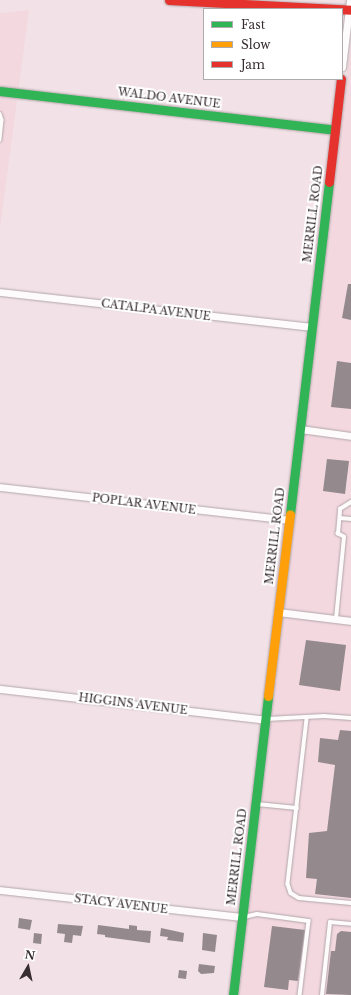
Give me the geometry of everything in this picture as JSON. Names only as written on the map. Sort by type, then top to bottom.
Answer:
[{"type":"street","points":[[169,0],[350,6],[343,59]]},
{"type":"street","name":"MERRILL ROAD","points":[[233,995],[341,80]]},
{"type":"street","name":"WALDO AVENUE","points":[[0,91],[335,130]]},
{"type":"street","name":"CATALPA AVENUE","points":[[0,292],[311,327]]},
{"type":"street","points":[[300,429],[351,436]]},
{"type":"street","name":"POPLAR AVENUE","points":[[0,487],[289,520]]},
{"type":"street","points":[[278,612],[351,621]]},
{"type":"street","name":"HIGGINS AVENUE","points":[[0,689],[266,720]]},
{"type":"street","name":"STACY AVENUE","points":[[0,890],[242,918]]},
{"type":"lane","points":[[0,114],[2,120],[0,140]]},
{"type":"lane","points":[[336,619],[344,538],[338,534],[340,509],[351,502]]},
{"type":"lane","points":[[340,518],[351,520]]},
{"type":"lane","points":[[266,720],[307,719],[324,716],[351,718]]},
{"type":"lane","points":[[307,719],[288,877],[291,893],[299,898],[351,903]]},
{"type":"lane","points":[[256,804],[297,808]]},
{"type":"lane","points":[[242,918],[257,914],[309,921],[300,995]]},
{"type":"lane","points":[[322,995],[330,922],[351,924]]},
{"type":"shaded area","points":[[29,10],[0,229],[0,13]]},
{"type":"shaded area","points":[[351,42],[351,995],[239,995],[339,142]]},
{"type":"building","points":[[348,284],[351,284],[351,320],[342,318]]},
{"type":"building","points":[[337,361],[351,363],[351,409],[331,407]]},
{"type":"building","points":[[327,459],[349,461],[345,494],[323,491]]},
{"type":"building","points":[[306,640],[346,645],[340,691],[299,685]]},
{"type":"building","points":[[340,730],[351,731],[351,898],[315,894],[317,879],[306,878],[309,833],[327,831],[335,765],[318,762],[320,738],[338,740]]},
{"type":"building","points":[[19,918],[32,920],[30,930],[18,928]]},
{"type":"building","points":[[58,924],[83,926],[81,936],[73,935],[72,943],[64,942],[65,934],[57,933]]},
{"type":"building","points":[[98,925],[129,929],[129,925],[137,926],[137,930],[151,931],[150,943],[105,937],[105,935],[97,934]]},
{"type":"building","points":[[272,926],[305,930],[298,981],[289,980],[288,990],[264,987]]},
{"type":"building","points":[[161,928],[184,933],[183,942],[167,940],[168,937],[160,936]]},
{"type":"building","points":[[341,931],[351,932],[351,995],[326,994],[331,951],[335,951],[337,934]]},
{"type":"building","points":[[34,933],[42,934],[41,944],[33,943]]},
{"type":"building","points":[[203,933],[217,935],[215,952],[202,950]]},
{"type":"building","points":[[199,964],[215,966],[214,973],[201,974],[198,971]]},
{"type":"building","points":[[179,970],[187,971],[186,979],[178,978]]},
{"type":"traffic: fast","points":[[0,91],[335,130]]},
{"type":"traffic: fast","points":[[290,514],[329,182]]},
{"type":"traffic: fast","points":[[233,995],[268,696]]},
{"type":"traffic: slow","points":[[268,696],[290,514]]},
{"type":"traffic: jam","points":[[169,0],[315,8]]},
{"type":"traffic: jam","points":[[343,10],[351,10]]},
{"type":"traffic: jam","points":[[329,182],[341,80]]}]
